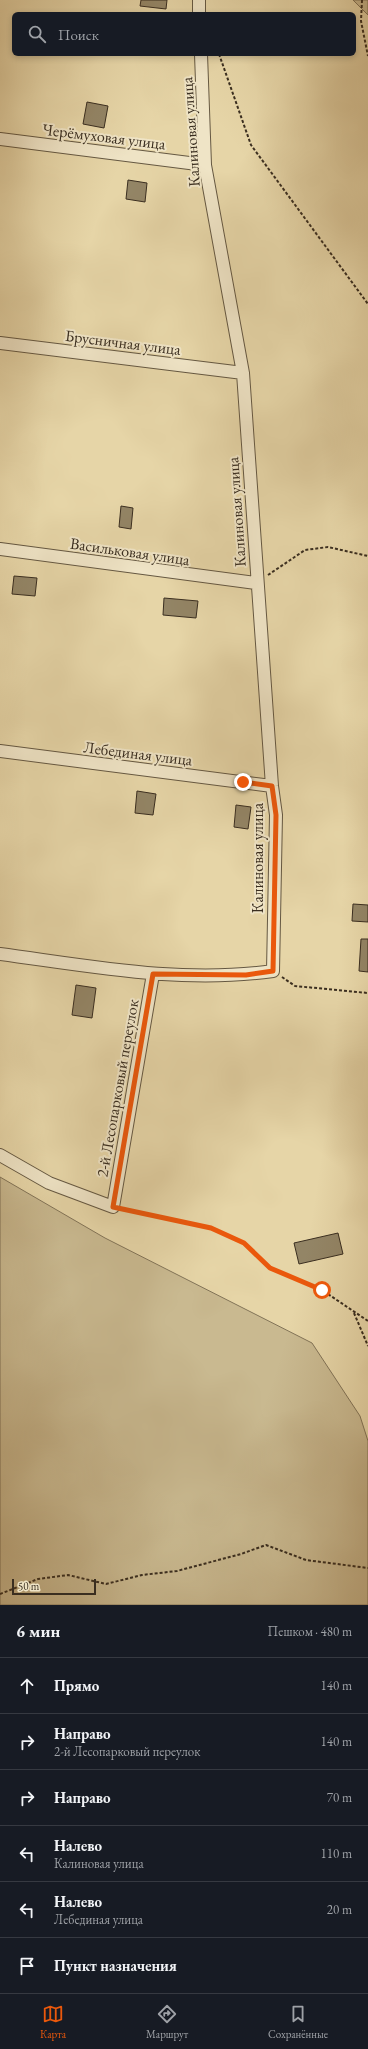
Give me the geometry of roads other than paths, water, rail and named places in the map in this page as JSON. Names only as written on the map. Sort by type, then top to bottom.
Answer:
[{"type":"street","points":[[199,0],[199,12]]},
{"type":"street","name":"Калиновая улица","points":[[153,974],[246,975],[273,971],[276,815],[272,786],[256,583],[243,373],[205,165],[201,56]]},
{"type":"street","name":"Черёмуховая улица","points":[[0,139],[205,165]]},
{"type":"street","name":"Брусничная улица","points":[[0,343],[243,373]]},
{"type":"street","name":"Васильковая улица","points":[[0,549],[256,583]]},
{"type":"street","name":"Лебединая улица","points":[[0,751],[272,786]]},
{"type":"street","points":[[0,954],[153,974]]},
{"type":"street","name":"2-й Лесопарковый переулок","points":[[0,1155],[49,1183],[113,1207],[153,974]]}]
